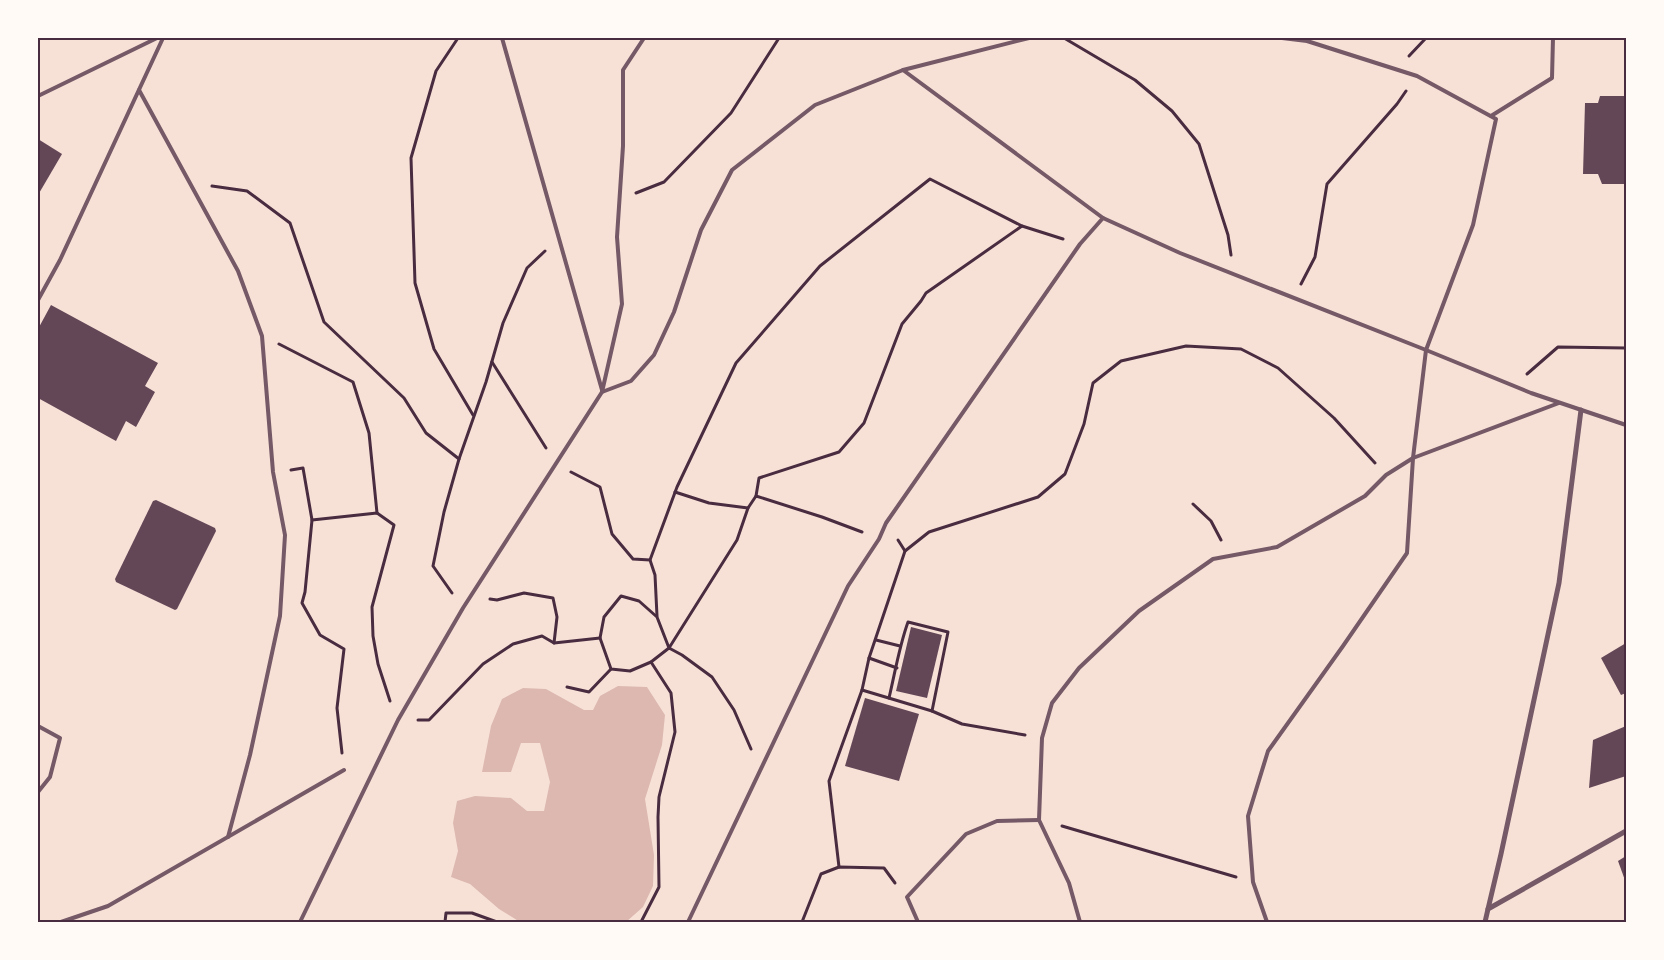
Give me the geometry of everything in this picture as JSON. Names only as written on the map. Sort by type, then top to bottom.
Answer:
[{"type":"street","points":[[1485,922],[1504,844],[1559,583],[1581,410]]},
{"type":"street","points":[[1488,909],[1626,831]]},
{"type":"lane","points":[[38,96],[157,38]]},
{"type":"lane","points":[[38,300],[60,260],[163,38]]},
{"type":"lane","points":[[502,38],[602,392]]},
{"type":"lane","points":[[300,922],[398,720],[463,608],[602,392],[622,304],[617,237],[623,146],[624,70],[644,38]]},
{"type":"lane","points":[[602,392],[631,381],[654,355],[674,312],[701,230],[732,170],[815,105],[903,70],[1029,38]]},
{"type":"lane","points":[[1267,922],[1253,882],[1248,816],[1268,751],[1407,553],[1413,458],[1426,350],[1473,225],[1496,119],[1417,76],[1306,41],[1282,38]]},
{"type":"lane","points":[[1491,116],[1552,78],[1553,38]]},
{"type":"lane","points":[[903,70],[1103,218],[1180,253],[1513,386],[1626,425]]},
{"type":"lane","points":[[139,90],[238,271],[262,336],[273,472],[285,535],[280,616],[250,755],[228,837]]},
{"type":"lane","points":[[688,922],[848,586],[879,539],[886,522],[1080,244],[1103,218]]},
{"type":"lane","points":[[1080,922],[1069,883],[1039,820],[1042,738],[1052,703],[1079,668],[1139,611],[1214,559],[1277,547],[1365,496],[1386,475],[1413,458],[1559,403]]},
{"type":"lane","points":[[38,726],[60,738],[50,777],[38,792]]},
{"type":"lane","points":[[61,922],[108,906],[344,770]]},
{"type":"lane","points":[[918,922],[906,897],[966,834],[996,821],[1039,820]]},
{"type":"path","points":[[458,38],[436,71],[411,158],[415,283],[434,349],[473,414]]},
{"type":"path","points":[[619,199],[664,182],[731,113],[779,38]]},
{"type":"path","points":[[1064,38],[1135,80],[1172,111],[1199,144],[1228,235],[1232,273]]},
{"type":"path","points":[[1294,298],[1315,257],[1327,184],[1397,104],[1417,76]]},
{"type":"path","points":[[760,771],[734,710],[712,677],[669,648],[657,617],[655,575],[650,560],[675,492],[736,363],[820,266],[930,180],[1022,226],[1080,244]]},
{"type":"path","points":[[189,184],[247,191],[290,223],[324,322],[404,398],[426,433],[459,459]]},
{"type":"path","points":[[611,669],[630,671],[651,662],[669,648],[737,540],[748,508],[756,496],[759,478],[839,452],[864,423],[902,324],[926,293],[1022,226]]},
{"type":"path","points":[[463,608],[433,566],[444,512],[473,414],[504,323],[527,268],[559,239]]},
{"type":"path","points":[[262,336],[353,382],[369,433],[376,514]]},
{"type":"path","points":[[839,867],[829,781],[862,690],[869,658],[905,551],[929,532],[1038,497],[1065,474],[1084,424],[1093,383],[1121,361],[1186,346],[1241,349],[1278,368],[1327,411],[1386,475]]},
{"type":"path","points":[[1513,386],[1558,347],[1626,348]]},
{"type":"path","points":[[492,361],[556,464],[600,487],[612,534],[633,559],[650,560]]},
{"type":"path","points":[[273,472],[303,468],[312,520],[305,592],[302,603],[320,634],[344,649],[337,708],[344,770]]},
{"type":"path","points":[[675,492],[709,503],[748,508]]},
{"type":"path","points":[[756,496],[822,517],[879,539]]},
{"type":"path","points":[[1193,504],[1211,520],[1229,556]]},
{"type":"path","points":[[312,520],[376,514],[394,525],[372,607],[373,636],[380,672],[387,695],[398,720],[429,720],[483,664],[513,644],[542,636],[554,643],[600,638]]},
{"type":"path","points":[[472,596],[497,600],[524,593],[553,598],[557,617],[554,643]]},
{"type":"path","points":[[611,669],[600,638],[604,617],[621,596],[640,601],[657,617]]},
{"type":"path","points":[[889,698],[897,668],[900,646],[908,622],[948,632],[932,711]]},
{"type":"path","points":[[876,640],[900,646]]},
{"type":"path","points":[[869,658],[897,668]]},
{"type":"path","points":[[640,922],[659,887],[659,797],[675,732],[671,693],[651,662]]},
{"type":"path","points":[[567,687],[589,692],[611,669]]},
{"type":"path","points":[[862,690],[932,711],[962,724],[1042,738]]},
{"type":"path","points":[[1039,820],[1253,882]]},
{"type":"path","points":[[802,922],[821,874],[839,867],[884,868],[906,897]]},
{"type":"path","points":[[445,922],[446,913],[472,913],[497,922]]},
{"type":"shaded area","points":[[618,686],[647,687],[665,715],[662,745],[645,799],[654,855],[653,886],[643,907],[626,922],[520,922],[499,909],[470,884],[451,877],[458,851],[453,823],[457,801],[475,796],[511,798],[527,811],[544,811],[550,782],[540,743],[521,743],[511,772],[482,772],[491,726],[502,699],[523,688],[546,689],[584,710],[593,710],[600,696]]},
{"type":"building","points":[[1600,96],[1626,96],[1626,184],[1602,184],[1598,174],[1583,174],[1585,103],[1598,103]]},
{"type":"building","points":[[38,139],[62,154],[38,195]]},
{"type":"building","points":[[51,305],[158,363],[145,386],[155,392],[136,427],[126,421],[116,441],[38,398],[38,329]]},
{"type":"building","points":[[156,500],[215,528],[216,531],[175,610],[116,582],[115,579],[153,501]]},
{"type":"building","points":[[911,627],[942,635],[927,698],[896,691]]},
{"type":"building","points":[[1626,643],[1626,693],[1621,695],[1601,658]]},
{"type":"building","points":[[865,698],[919,714],[899,781],[845,766]]},
{"type":"building","points":[[1626,726],[1626,776],[1589,788],[1593,740]]},
{"type":"building","points":[[1626,856],[1626,883],[1618,861]]}]
